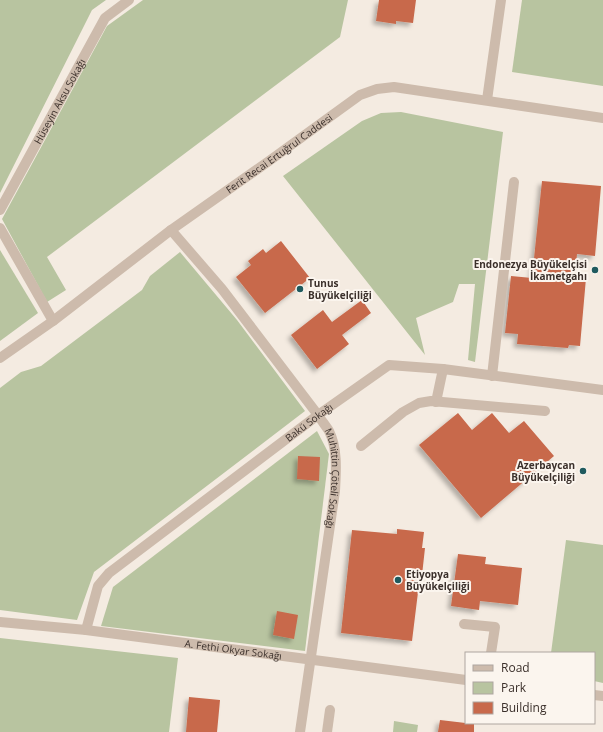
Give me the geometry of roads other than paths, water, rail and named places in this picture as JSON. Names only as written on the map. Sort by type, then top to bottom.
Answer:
[{"type":"street","name":"Hüseyin Aksu Sokağı","points":[[0,210],[104,18],[129,0]]},
{"type":"street","points":[[487,100],[501,0]]},
{"type":"street","name":"Ferit Recai Ertuğrul Caddesi","points":[[0,358],[53,321],[171,230],[360,95],[377,89],[394,87],[603,118]]},
{"type":"street","points":[[492,376],[514,182]]},
{"type":"street","points":[[0,228],[53,321]]},
{"type":"street","name":"Muhittin Çöteli Sokağı","points":[[171,230],[222,289],[318,415],[329,432],[334,447],[336,465],[335,491],[300,732]]},
{"type":"street","name":"Bakü Sokağı","points":[[86,630],[98,586],[109,573],[318,415],[389,365],[443,369],[603,390]]},
{"type":"street","points":[[436,402],[443,369]]},
{"type":"street","points":[[361,446],[404,412],[419,403],[436,402],[545,411]]},
{"type":"street","name":"A. Fethi Okyar Sokağı","points":[[0,622],[86,630],[465,680]]},
{"type":"street","points":[[464,624],[495,628],[491,652]]},
{"type":"street","points":[[327,732],[330,710]]},
{"type":"place","name":"Endonezya Büyükelçisi İkametgahı","points":[[595,270]]},
{"type":"place","name":"Tunus Büyükelçiliği","points":[[300,289]]},
{"type":"place","name":"Azerbaycan Büyükelçiliği","points":[[583,471]]},
{"type":"place","name":"Etiyopya Büyükelçiliği","points":[[398,580]]}]
